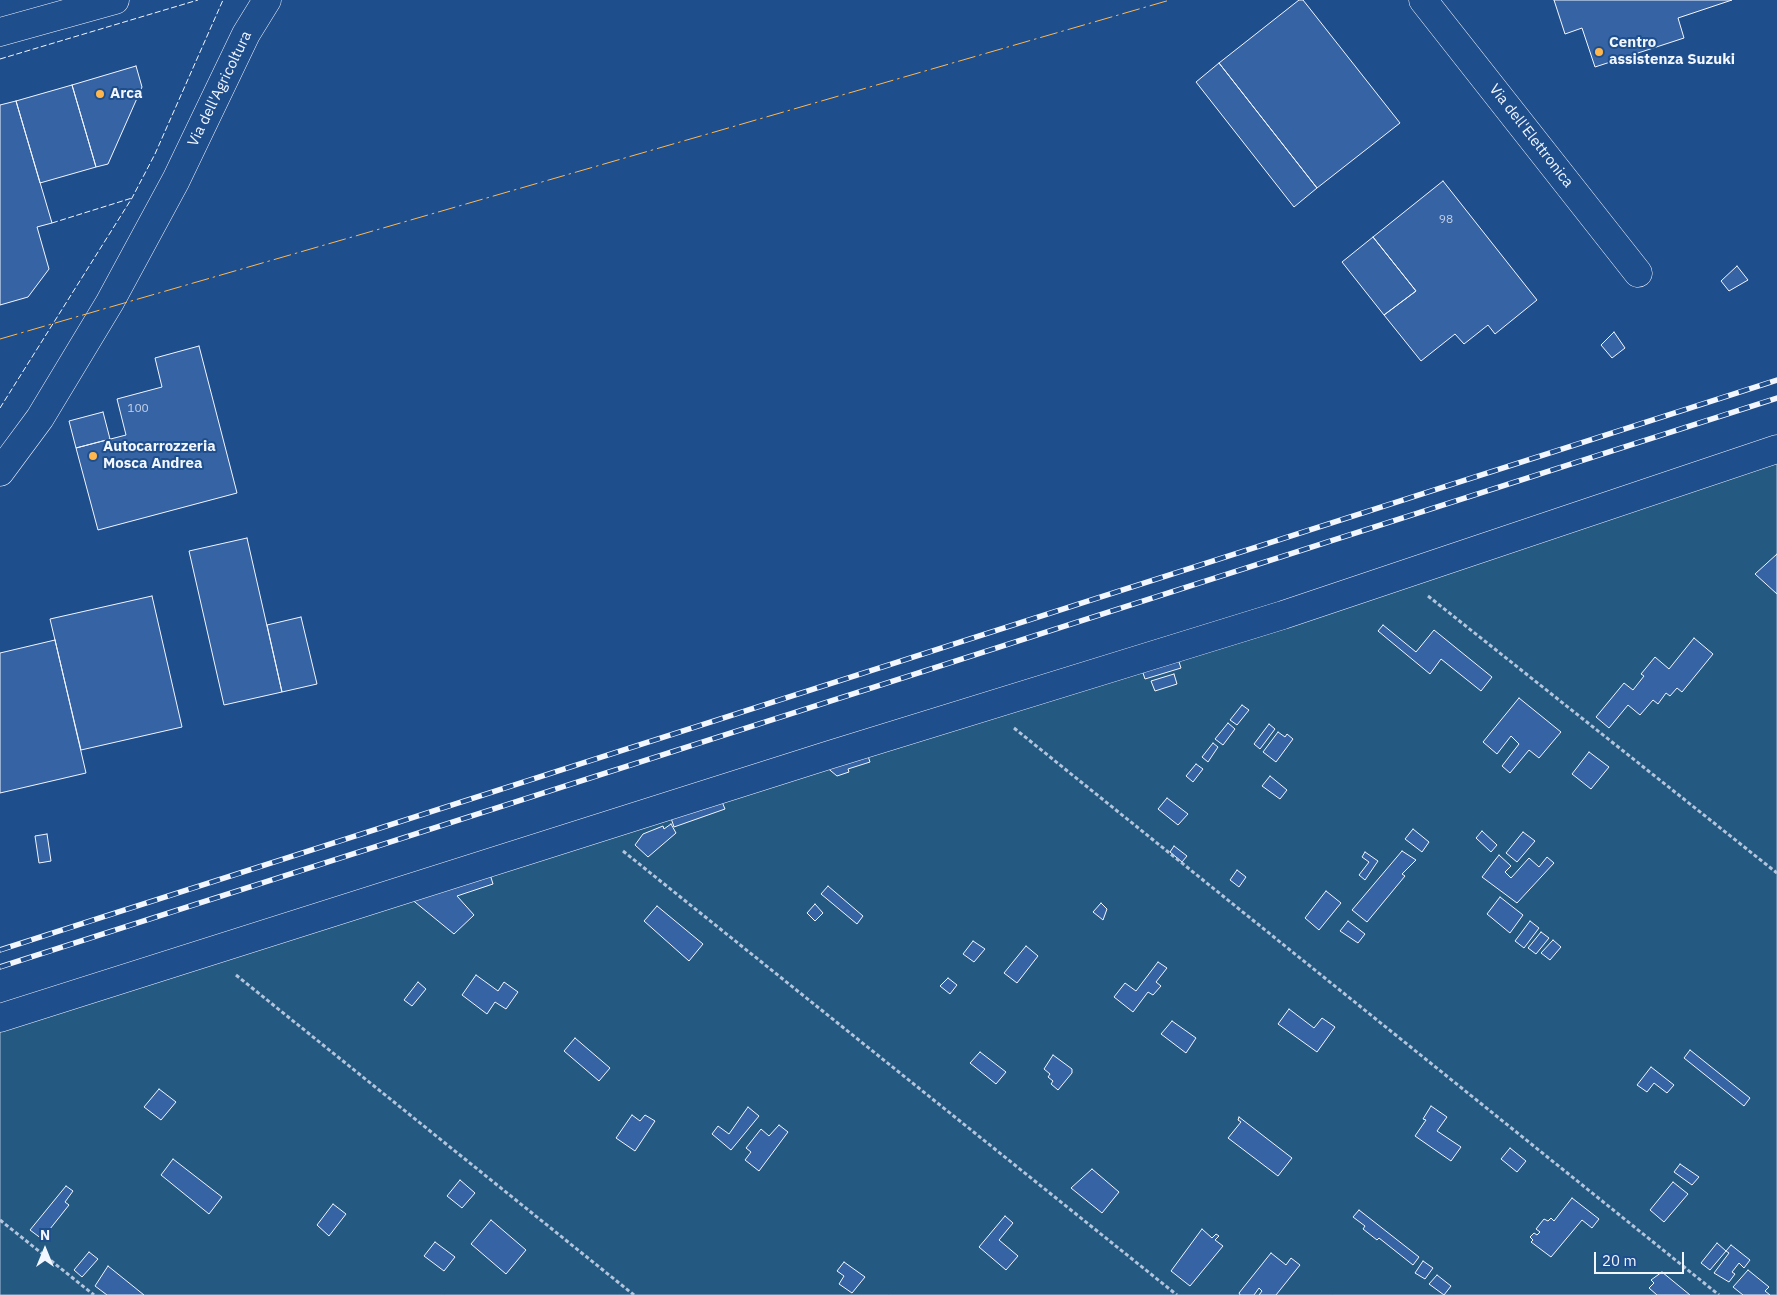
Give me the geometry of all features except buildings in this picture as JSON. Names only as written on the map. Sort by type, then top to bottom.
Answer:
[{"type":"street","points":[[0,32],[115,0]]},
{"type":"street","name":"Via dell'Agricoltura","points":[[0,472],[40,418],[110,302],[176,180],[246,34],[267,0]]},
{"type":"street","name":"Via dell'Elettronica","points":[[1423,0],[1638,272]]},
{"type":"street","points":[[0,1018],[595,828],[1402,576],[1777,449]]},
{"type":"path","points":[[1402,576],[1777,873]]},
{"type":"path","points":[[986,705],[1719,1295]]},
{"type":"path","points":[[595,828],[1177,1295]]},
{"type":"path","points":[[209,951],[255,991],[634,1295]]},
{"type":"path","points":[[0,1220],[94,1295]]},
{"type":"shaded area","points":[[1777,457],[1777,1295],[0,1295],[0,1031]]},
{"type":"railway","points":[[0,950],[1777,380]]},
{"type":"railway","points":[[0,967],[1777,398]]},
{"type":"fence","points":[[0,59],[198,0]]},
{"type":"fence","points":[[0,408],[132,198],[155,154],[223,0]]},
{"type":"fence","points":[[52,223],[132,198]]},
{"type":"power","points":[[0,339],[1170,0]]},
{"type":"place","name":"Centro assistenza Suzuki","points":[[1599,52]]},
{"type":"place","name":"Arca","points":[[100,94]]},
{"type":"place","name":"Autocarrozzeria Mosca Andrea","points":[[93,456]]}]
